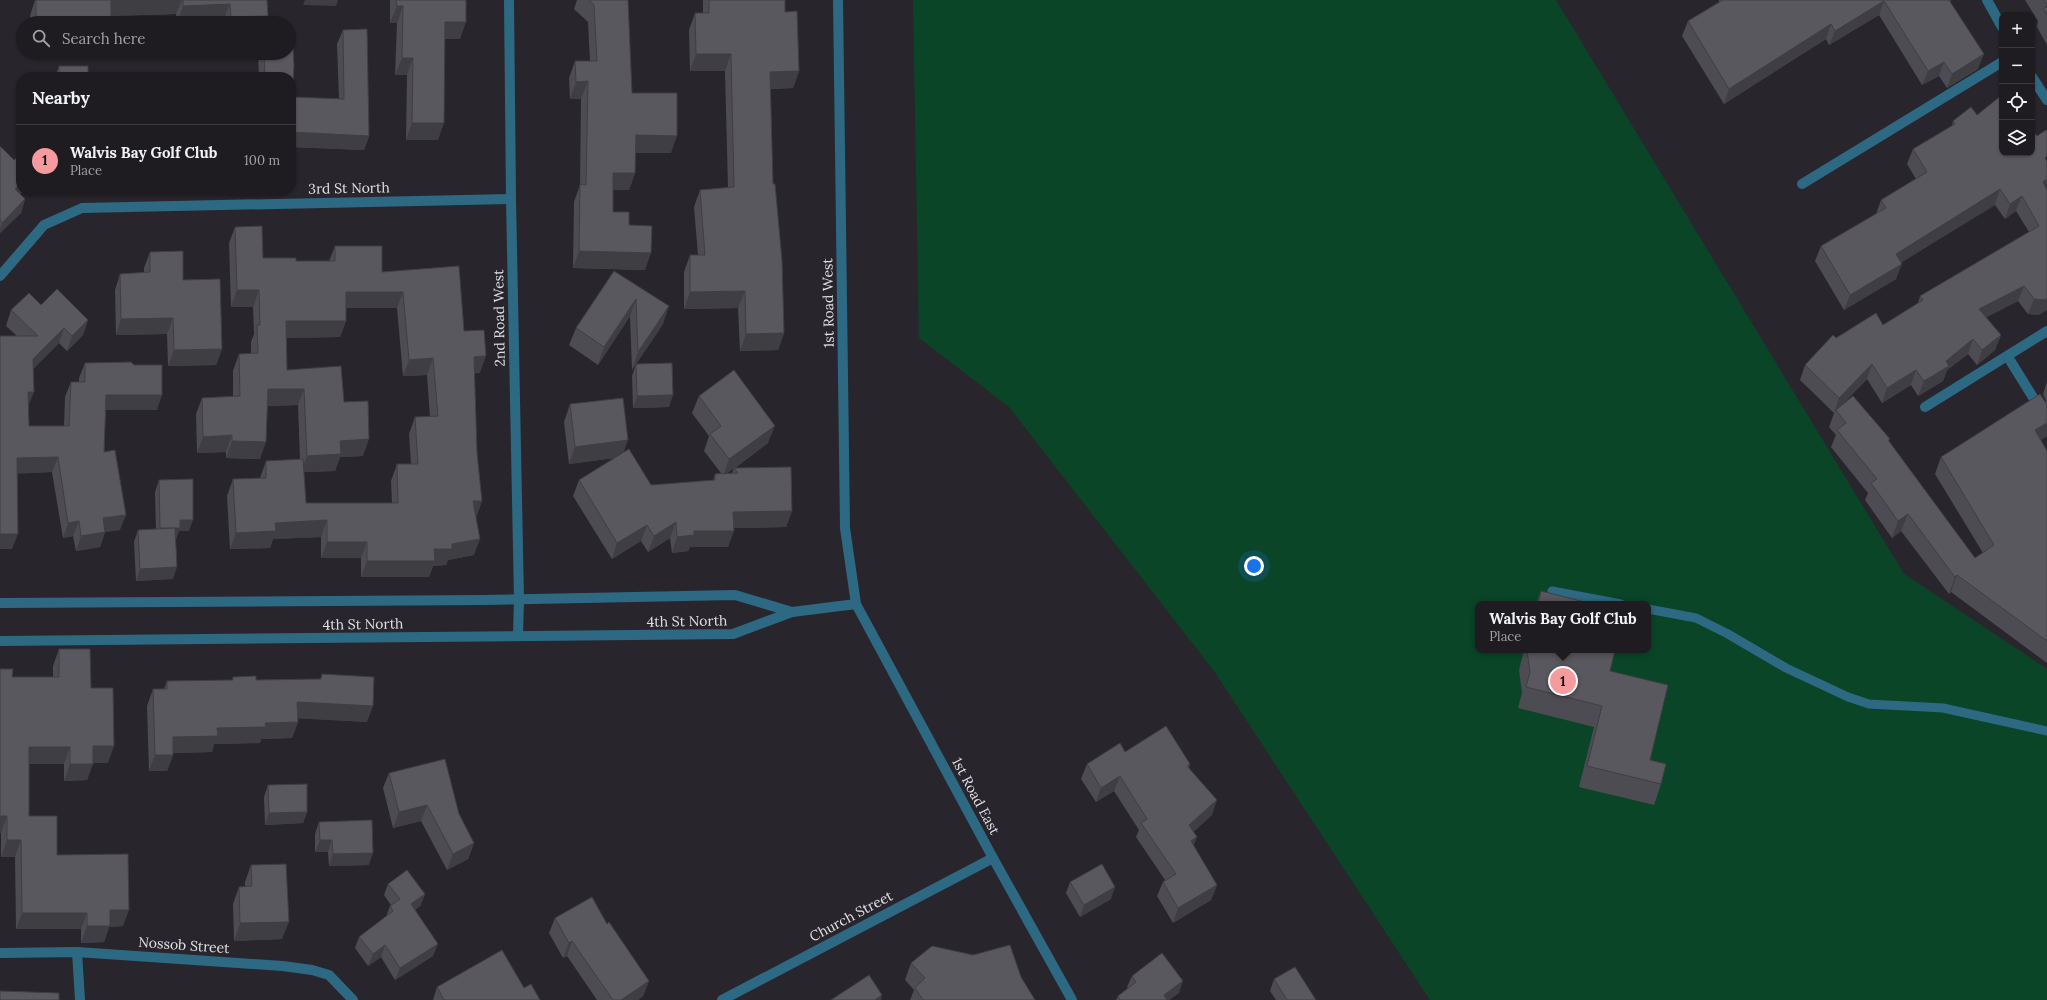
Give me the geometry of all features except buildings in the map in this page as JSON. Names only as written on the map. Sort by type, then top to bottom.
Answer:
[{"type":"street","name":"2nd Road West","points":[[509,0],[510,199],[519,600],[518,636]]},
{"type":"street","name":"1st Road West","points":[[838,0],[845,528],[856,604]]},
{"type":"street","points":[[1986,0],[1999,22]]},
{"type":"street","points":[[1802,184],[1999,64]]},
{"type":"street","points":[[2035,81],[2047,100]]},
{"type":"street","name":"3rd St North","points":[[0,276],[44,225],[82,208],[510,199]]},
{"type":"street","points":[[1926,407],[2008,357],[2047,331]]},
{"type":"street","points":[[2008,357],[2047,420]]},
{"type":"street","name":"4th St North","points":[[0,603],[519,600],[735,595],[792,612]]},
{"type":"street","points":[[792,612],[856,604]]},
{"type":"street","name":"1st Road East","points":[[856,604],[993,858],[1072,1000]]},
{"type":"street","name":"4th St North","points":[[0,641],[733,634],[792,612]]},
{"type":"street","name":"Church Street","points":[[722,1000],[993,858]]},
{"type":"street","points":[[77,952],[80,1000]]},
{"type":"street","name":"Nossob Street","points":[[0,953],[77,952],[312,970],[329,975],[353,1000]]},
{"type":"lane","points":[[1552,591],[1604,601]]},
{"type":"lane","points":[[1651,610],[1696,618],[1728,634],[1786,668],[1848,697],[1869,704],[1943,708],[2047,731]]},
{"type":"green space","points":[[913,0],[1556,0],[1904,574],[2047,669],[2047,1000],[1430,1000],[1214,671],[1009,407],[919,338]]},
{"type":"place","name":"Walvis Bay Golf Club","points":[[1563,681]]}]
